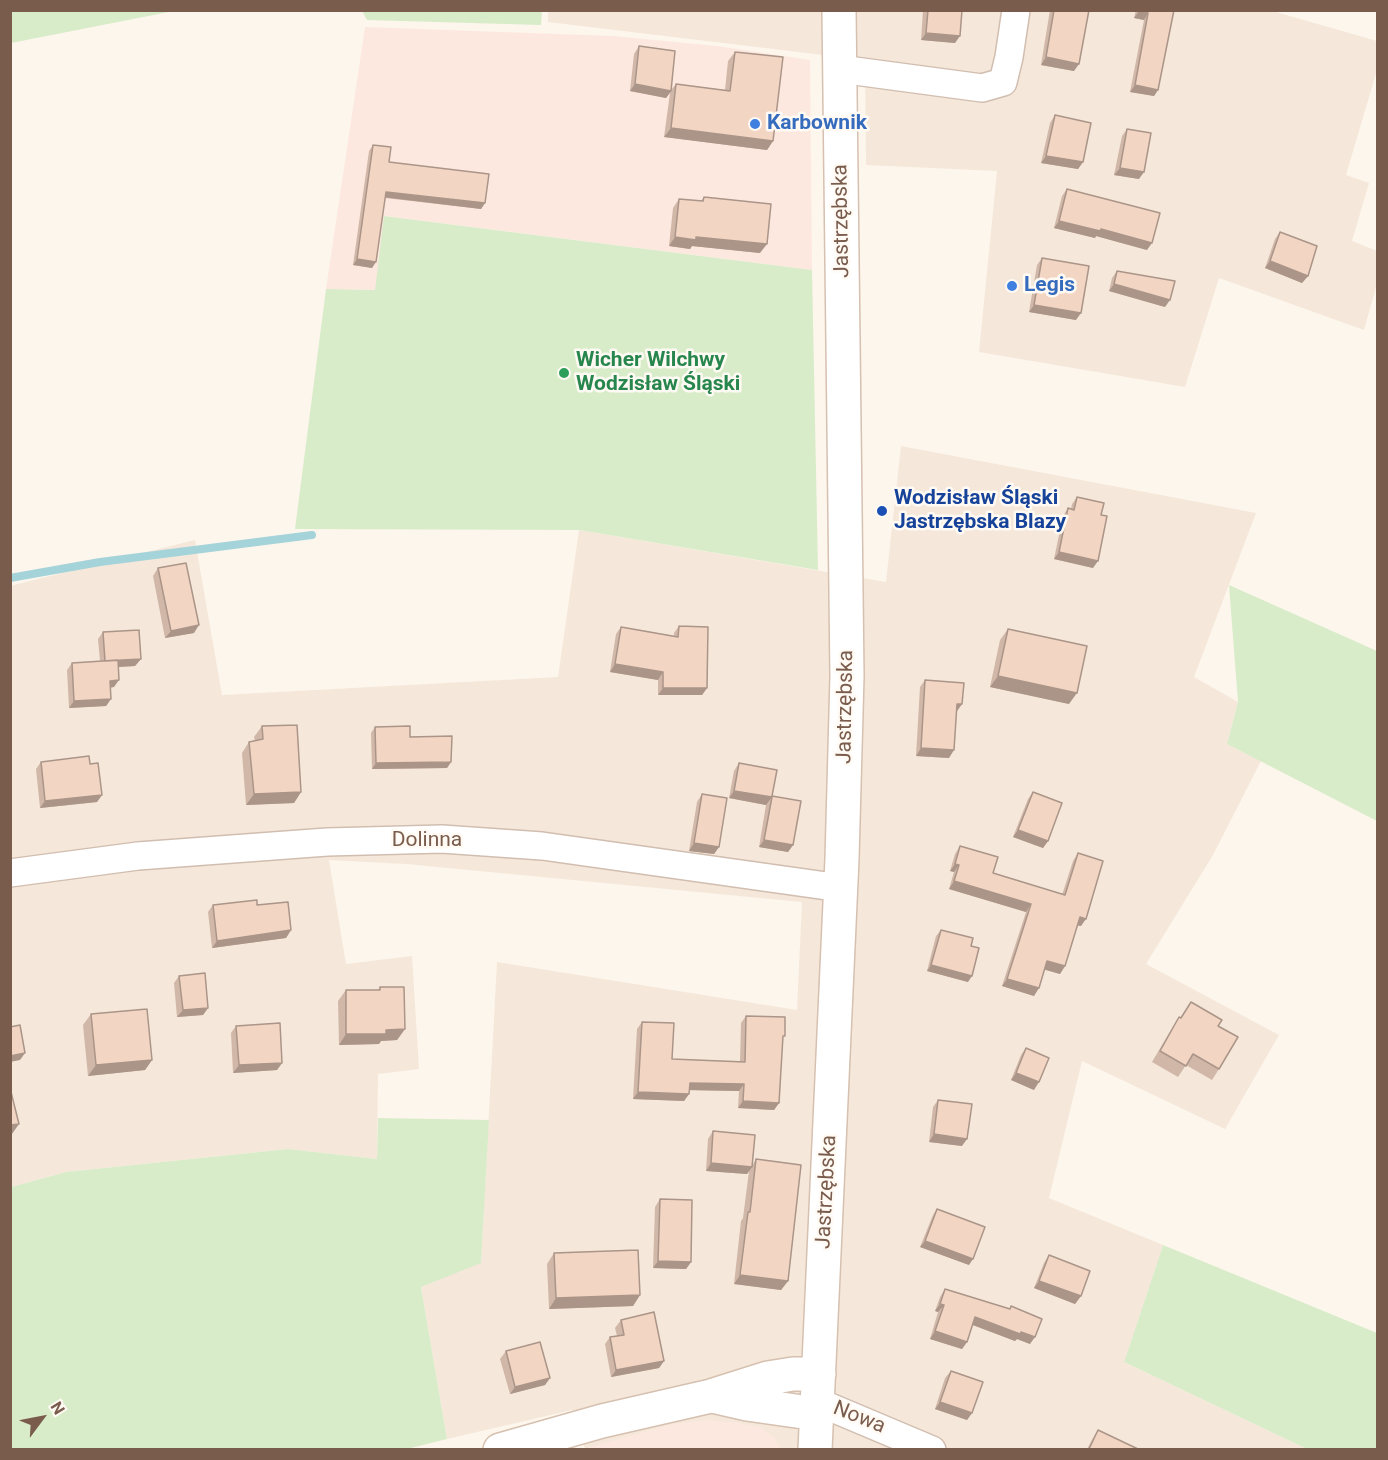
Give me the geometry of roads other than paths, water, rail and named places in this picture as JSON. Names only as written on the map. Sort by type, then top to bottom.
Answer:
[{"type":"main road","name":"Jastrzębska","points":[[815,1449],[841,888],[846,710],[847,591],[839,10]]},
{"type":"main road","points":[[500,1449],[602,1421],[711,1396],[747,1404],[818,1397]]},
{"type":"street","points":[[840,69],[982,88],[1003,82],[1016,10]]},
{"type":"street","name":"Dolinna","points":[[10,873],[138,856],[327,842],[442,839],[542,846],[841,888]]},
{"type":"street","name":"Nowa","points":[[818,1397],[932,1449]]},
{"type":"waterway","points":[[10,578],[100,562],[312,535]]},
{"type":"place","name":"Karbownik","points":[[755,124]]},
{"type":"place","name":"Legis","points":[[1012,286]]},
{"type":"place","name":"Wicher Wilchwy Wodzisław Śląski","points":[[564,373]]},
{"type":"place","name":"Wodzisław Śląski Jastrzębska Blazy","points":[[882,511]]}]
